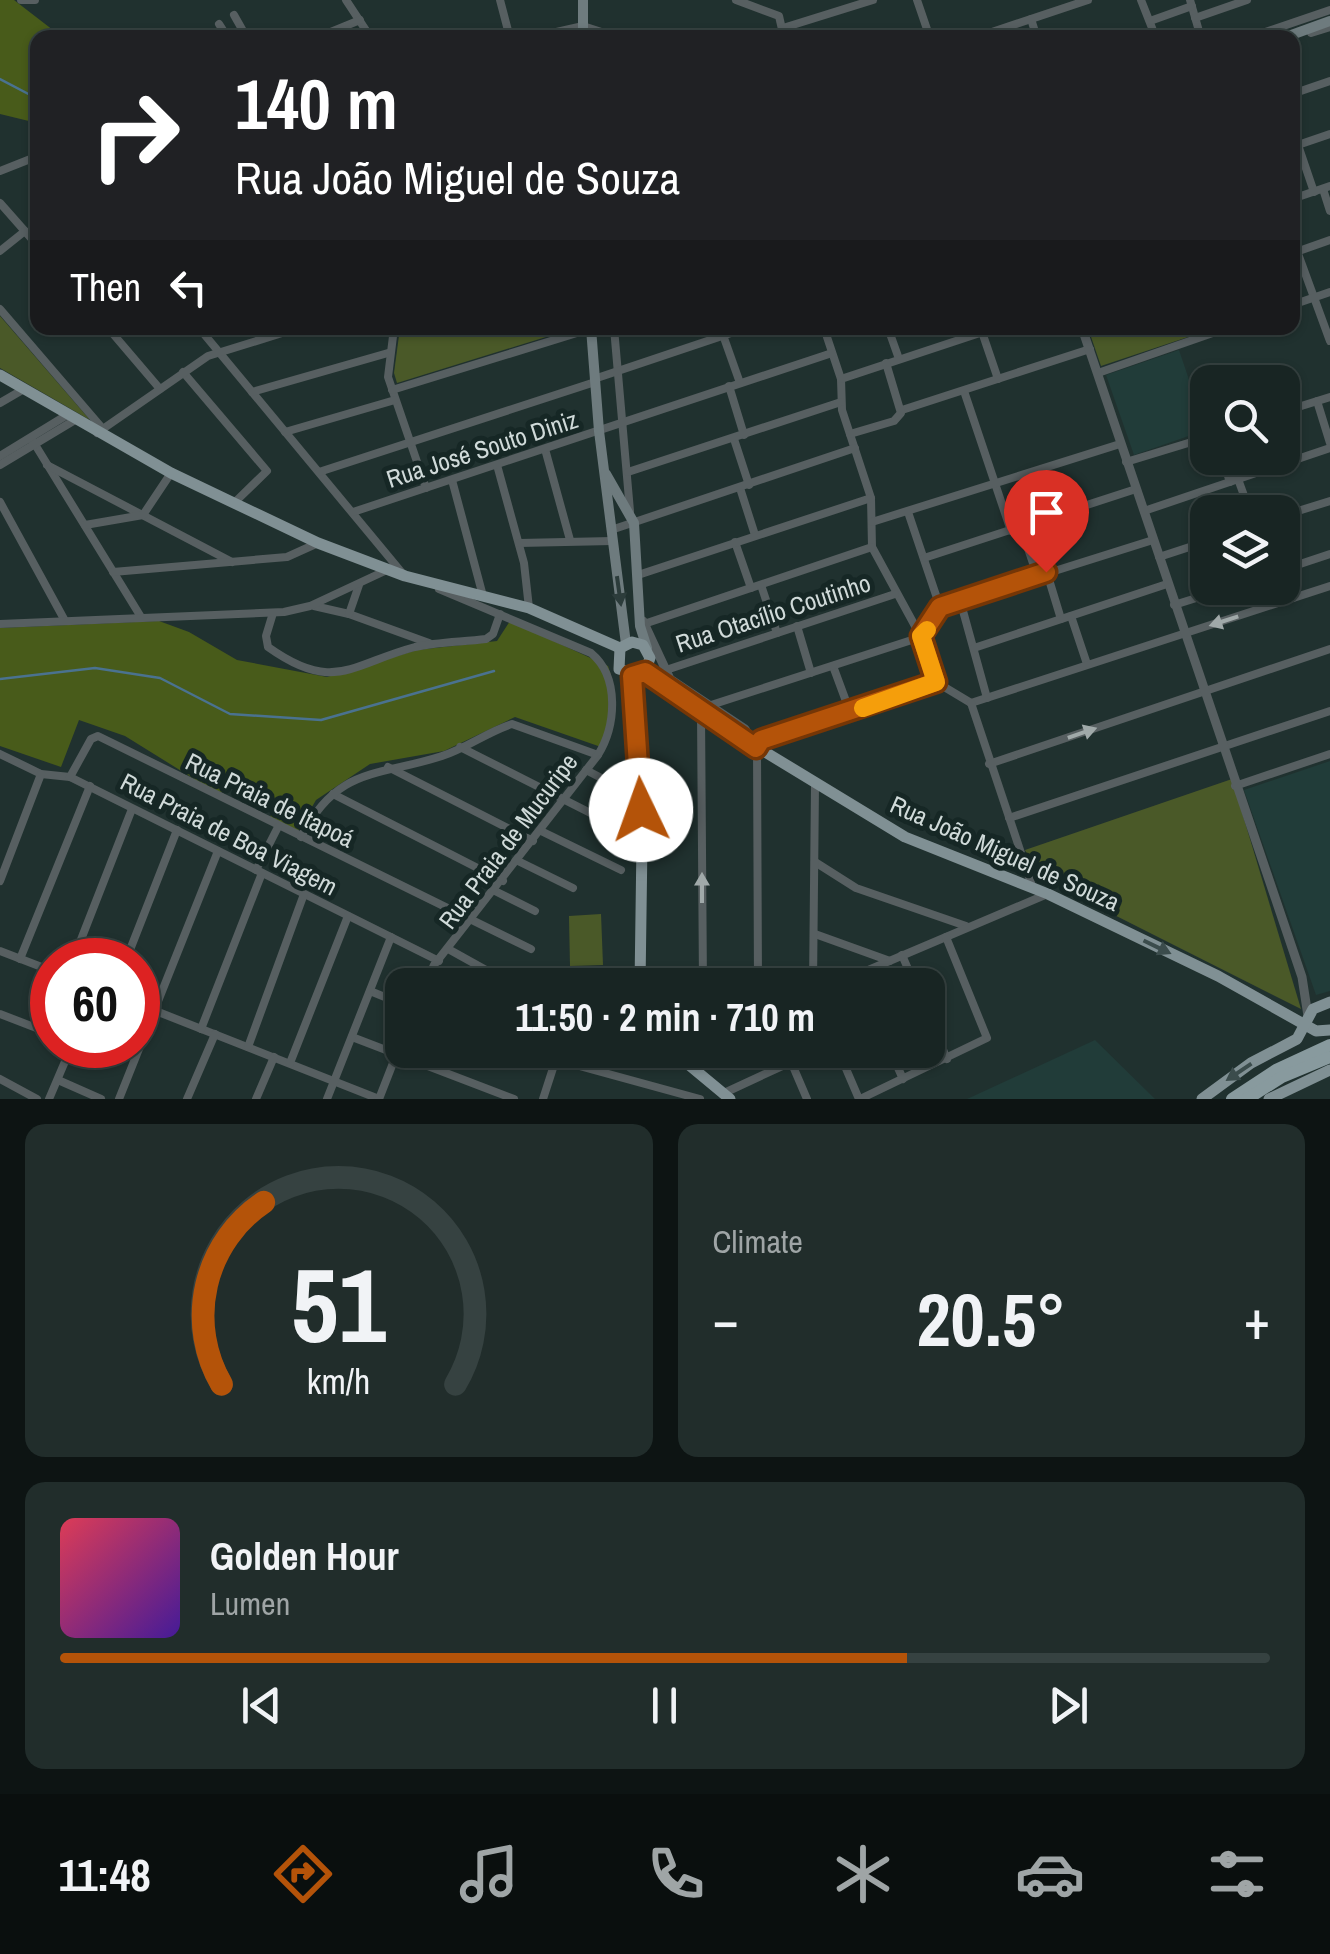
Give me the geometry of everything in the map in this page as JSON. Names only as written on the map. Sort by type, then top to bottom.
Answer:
[{"type":"highway","points":[[1247,1099],[1320,1057],[1330,1045]]},
{"type":"highway","points":[[1232,1099],[1320,1057]]},
{"type":"main road","points":[[583,0],[583,30]]},
{"type":"main road","points":[[1297,30],[1329,18]]},
{"type":"main road","points":[[592,335],[623,646],[617,664]]},
{"type":"main road","points":[[0,375],[171,473],[318,543],[405,576],[529,608],[592,639],[623,646],[638,642],[647,649]]},
{"type":"main road","points":[[603,469],[634,523],[642,618],[650,658],[639,674],[636,718],[642,842],[640,968]]},
{"type":"main road","points":[[592,639],[617,664],[639,674]]},
{"type":"main road","name":"Rua João Miguel de Souza","points":[[639,674],[704,710],[756,748],[905,837],[1032,886],[1308,1019],[1316,1031],[1330,1030]]},
{"type":"main road","points":[[1202,1099],[1252,1063],[1297,1040],[1308,1019],[1327,1001]]},
{"type":"main road","points":[[691,1068],[720,1095]]},
{"type":"main road","points":[[1270,1099],[1330,1070]]},
{"type":"street","points":[[22,0],[34,0]]},
{"type":"street","points":[[346,0],[366,30]]},
{"type":"street","points":[[500,0],[508,30]]},
{"type":"street","points":[[736,0],[763,4],[778,16],[782,30]]},
{"type":"street","points":[[791,30],[873,0]]},
{"type":"street","points":[[917,0],[927,30]]},
{"type":"street","points":[[998,30],[1088,0]]},
{"type":"street","points":[[1141,0],[1153,30]]},
{"type":"street","points":[[1196,18],[1248,0]]},
{"type":"street","points":[[1323,0],[1329,18]]},
{"type":"street","points":[[1150,21],[1191,3],[1199,30]]},
{"type":"street","points":[[234,15],[242,30]]},
{"type":"street","points":[[1031,19],[1035,30]]},
{"type":"street","points":[[336,30],[360,20]]},
{"type":"street","points":[[220,24],[223,30]]},
{"type":"street","points":[[1300,91],[1330,81]]},
{"type":"street","points":[[1300,144],[1330,134]]},
{"type":"street","points":[[1300,154],[1330,210]]},
{"type":"street","points":[[0,171],[30,159]]},
{"type":"street","points":[[0,203],[30,237]]},
{"type":"street","points":[[0,251],[25,231]]},
{"type":"street","points":[[1300,250],[1330,240]]},
{"type":"street","points":[[1300,266],[1328,340]]},
{"type":"street","points":[[1300,302],[1330,292]]},
{"type":"street","points":[[0,309],[100,431],[218,350],[273,335]]},
{"type":"street","points":[[114,335],[160,388]]},
{"type":"street","points":[[205,335],[405,576]]},
{"type":"street","points":[[392,335],[388,353],[394,395],[426,488]]},
{"type":"street","points":[[285,432],[571,335]]},
{"type":"street","points":[[615,335],[630,511]]},
{"type":"street","points":[[319,472],[411,444],[723,335],[740,383]]},
{"type":"street","points":[[826,335],[841,379],[841,402],[871,498],[872,547],[921,636],[936,682],[971,703],[1032,886]]},
{"type":"street","points":[[891,335],[900,359]]},
{"type":"street","points":[[841,379],[967,335]]},
{"type":"street","points":[[980,335],[998,379]]},
{"type":"street","points":[[1085,335],[1234,786],[1302,977],[1308,1019]]},
{"type":"street","points":[[1098,373],[1207,335]]},
{"type":"street","points":[[850,434],[894,421],[902,410],[1090,349]]},
{"type":"street","points":[[252,392],[388,353]]},
{"type":"street","name":"Rua José Souto Diniz","points":[[353,512],[832,353]]},
{"type":"street","points":[[886,363],[902,410]]},
{"type":"street","points":[[183,372],[267,471],[234,503]]},
{"type":"street","points":[[729,386],[744,435]]},
{"type":"street","points":[[0,403],[24,389]]},
{"type":"street","points":[[964,391],[995,485],[1087,664]]},
{"type":"street","points":[[1300,406],[1330,397]]},
{"type":"street","points":[[1144,511],[1330,446],[1317,401]]},
{"type":"street","points":[[628,472],[841,402]]},
{"type":"street","points":[[0,465],[71,418]]},
{"type":"street","points":[[734,439],[755,536]]},
{"type":"street","points":[[0,456],[33,442]]},
{"type":"street","points":[[33,442],[141,617]]},
{"type":"street","points":[[1126,462],[1190,442]]},
{"type":"street","points":[[872,522],[1120,444]]},
{"type":"street","points":[[519,543],[612,535],[634,523],[855,448]]},
{"type":"street","points":[[545,449],[570,540]]},
{"type":"street","points":[[47,465],[232,562]]},
{"type":"street","points":[[497,465],[519,543],[529,608]]},
{"type":"street","points":[[84,525],[143,515],[171,473]]},
{"type":"street","points":[[1231,475],[1241,495]]},
{"type":"street","points":[[452,480],[484,597]]},
{"type":"street","points":[[924,558],[1136,489]]},
{"type":"street","points":[[638,575],[871,498]]},
{"type":"street","points":[[1300,510],[1330,501]]},
{"type":"street","points":[[0,502],[64,619]]},
{"type":"street","points":[[908,512],[940,607]]},
{"type":"street","points":[[704,710],[921,636],[940,607],[1153,540]]},
{"type":"street","points":[[736,542],[751,588]]},
{"type":"street","points":[[114,572],[287,557],[318,543]]},
{"type":"street","points":[[758,968],[756,748],[745,728],[704,710],[663,671],[642,618],[761,585],[872,547]]},
{"type":"street","points":[[1159,557],[1190,547]]},
{"type":"street","points":[[1300,564],[1330,554]]},
{"type":"street","points":[[0,624],[273,613],[310,606],[387,570]]},
{"type":"street","points":[[301,837],[317,808],[334,794],[388,767],[438,758],[512,724],[598,755],[610,719],[610,680],[598,658],[431,583]]},
{"type":"street","points":[[349,614],[359,584]]},
{"type":"street","points":[[974,648],[1168,584]]},
{"type":"street","points":[[761,585],[776,633]]},
{"type":"street","points":[[1300,596],[1330,586]]},
{"type":"street","name":"Rua Otacílio Coutinho","points":[[663,671],[895,594]]},
{"type":"street","points":[[960,600],[987,698]]},
{"type":"street","points":[[1174,605],[1190,600]]},
{"type":"street","points":[[971,703],[1272,605]]},
{"type":"street","points":[[310,606],[349,614],[433,644]]},
{"type":"street","points":[[273,613],[266,636],[268,647],[330,674],[352,672],[433,644],[486,638],[493,634],[500,614]]},
{"type":"street","points":[[797,626],[811,674]]},
{"type":"street","points":[[990,764],[1330,649]]},
{"type":"street","points":[[833,666],[850,712]]},
{"type":"street","points":[[756,748],[761,740],[936,682]]},
{"type":"street","points":[[728,718],[732,698]]},
{"type":"street","points":[[702,968],[704,710]]},
{"type":"street","points":[[1009,818],[1330,711]]},
{"type":"street","points":[[610,719],[636,718]]},
{"type":"street","name":"Rua Praia de Itapoá","points":[[70,777],[88,742],[98,736],[531,949]]},
{"type":"street","points":[[460,747],[626,831]]},
{"type":"street","name":"Rua Praia de Boa Viagem","points":[[0,754],[41,774],[70,777],[90,786],[439,961]]},
{"type":"street","points":[[1234,786],[1330,754]]},
{"type":"street","name":"Rua Praia de Mucuripe","points":[[435,968],[598,755]]},
{"type":"street","points":[[388,767],[533,841]]},
{"type":"street","points":[[586,770],[628,792]]},
{"type":"street","points":[[0,881],[41,774]]},
{"type":"street","points":[[814,968],[815,785]]},
{"type":"street","points":[[20,959],[90,786]]},
{"type":"street","points":[[334,794],[504,880]]},
{"type":"street","points":[[82,938],[132,809]]},
{"type":"street","points":[[201,1029],[278,827]]},
{"type":"street","points":[[135,938],[177,830]]},
{"type":"street","points":[[540,831],[620,870]]},
{"type":"street","points":[[160,1002],[218,851]]},
{"type":"street","points":[[518,862],[573,888]]},
{"type":"street","points":[[815,862],[856,888],[968,927]]},
{"type":"street","points":[[495,892],[535,911]]},
{"type":"street","points":[[248,1046],[304,894]]},
{"type":"street","points":[[874,968],[1048,894]]},
{"type":"street","points":[[290,1064],[348,916]]},
{"type":"street","points":[[815,934],[890,961]]},
{"type":"street","points":[[846,1068],[860,1099],[985,1040],[988,1033],[946,936]]},
{"type":"street","points":[[327,1099],[391,937]]},
{"type":"street","points":[[450,950],[482,968]]},
{"type":"street","points":[[0,951],[30,963]]},
{"type":"street","points":[[902,955],[908,968]]},
{"type":"street","points":[[1302,977],[1327,1001]]},
{"type":"street","points":[[370,992],[385,998]]},
{"type":"street","points":[[0,1014],[30,1026]]},
{"type":"street","points":[[160,1014],[379,1099],[391,1068]]},
{"type":"street","points":[[187,1099],[214,1034]]},
{"type":"street","points":[[352,1037],[385,1049]]},
{"type":"street","points":[[945,1054],[947,1059]]},
{"type":"street","points":[[256,1099],[274,1057]]},
{"type":"street","points":[[49,1099],[63,1068]]},
{"type":"street","points":[[119,1099],[132,1068]]},
{"type":"street","points":[[433,1068],[514,1099]]},
{"type":"street","points":[[542,1099],[553,1068]]},
{"type":"street","points":[[579,1068],[700,1099]]},
{"type":"street","points":[[720,1095],[778,1068]]},
{"type":"street","points":[[794,1068],[807,1099]]},
{"type":"street","points":[[898,1068],[903,1079]]},
{"type":"street","points":[[0,1080],[38,1098]]},
{"type":"street","points":[[58,1080],[102,1099]]},
{"type":"shaded area","points":[[1179,350],[1190,383],[1190,436],[1134,455],[1106,375]]},
{"type":"shaded area","points":[[1330,761],[1330,991],[1316,995],[1244,790]]},
{"type":"shaded area","points":[[1095,1040],[1155,1099],[967,1099]]},
{"type":"green space","points":[[0,0],[14,0],[53,30],[30,30],[30,121],[0,114]]},
{"type":"green space","points":[[0,316],[90,420],[0,368]]},
{"type":"green space","points":[[399,335],[552,335],[397,383],[394,373]]},
{"type":"green space","points":[[1090,335],[1194,335],[1101,366]]},
{"type":"green space","points":[[159,621],[189,632],[237,660],[327,677],[417,650],[497,641],[510,621],[608,666],[613,687],[611,717],[601,747],[515,717],[444,751],[370,764],[316,800],[298,831],[270,818],[276,800],[250,780],[224,788],[220,795],[125,736],[79,720],[61,767],[0,746],[0,628]]},
{"type":"green space","points":[[1232,779],[1301,1009],[1039,877],[1025,850]]},
{"type":"green space","points":[[601,914],[603,965],[570,966],[569,916]]},
{"type":"waterway","points":[[0,79],[30,95]]},
{"type":"waterway","points":[[0,679],[95,668],[160,678],[230,714],[321,720],[494,671]]},
{"type":"slow traffic","points":[[863,708],[936,682],[921,636],[927,630]]},
{"type":"route","points":[[641,810],[632,676],[645,672],[701,714],[756,748],[761,740],[936,682],[921,636],[940,607],[1046,572]]}]
